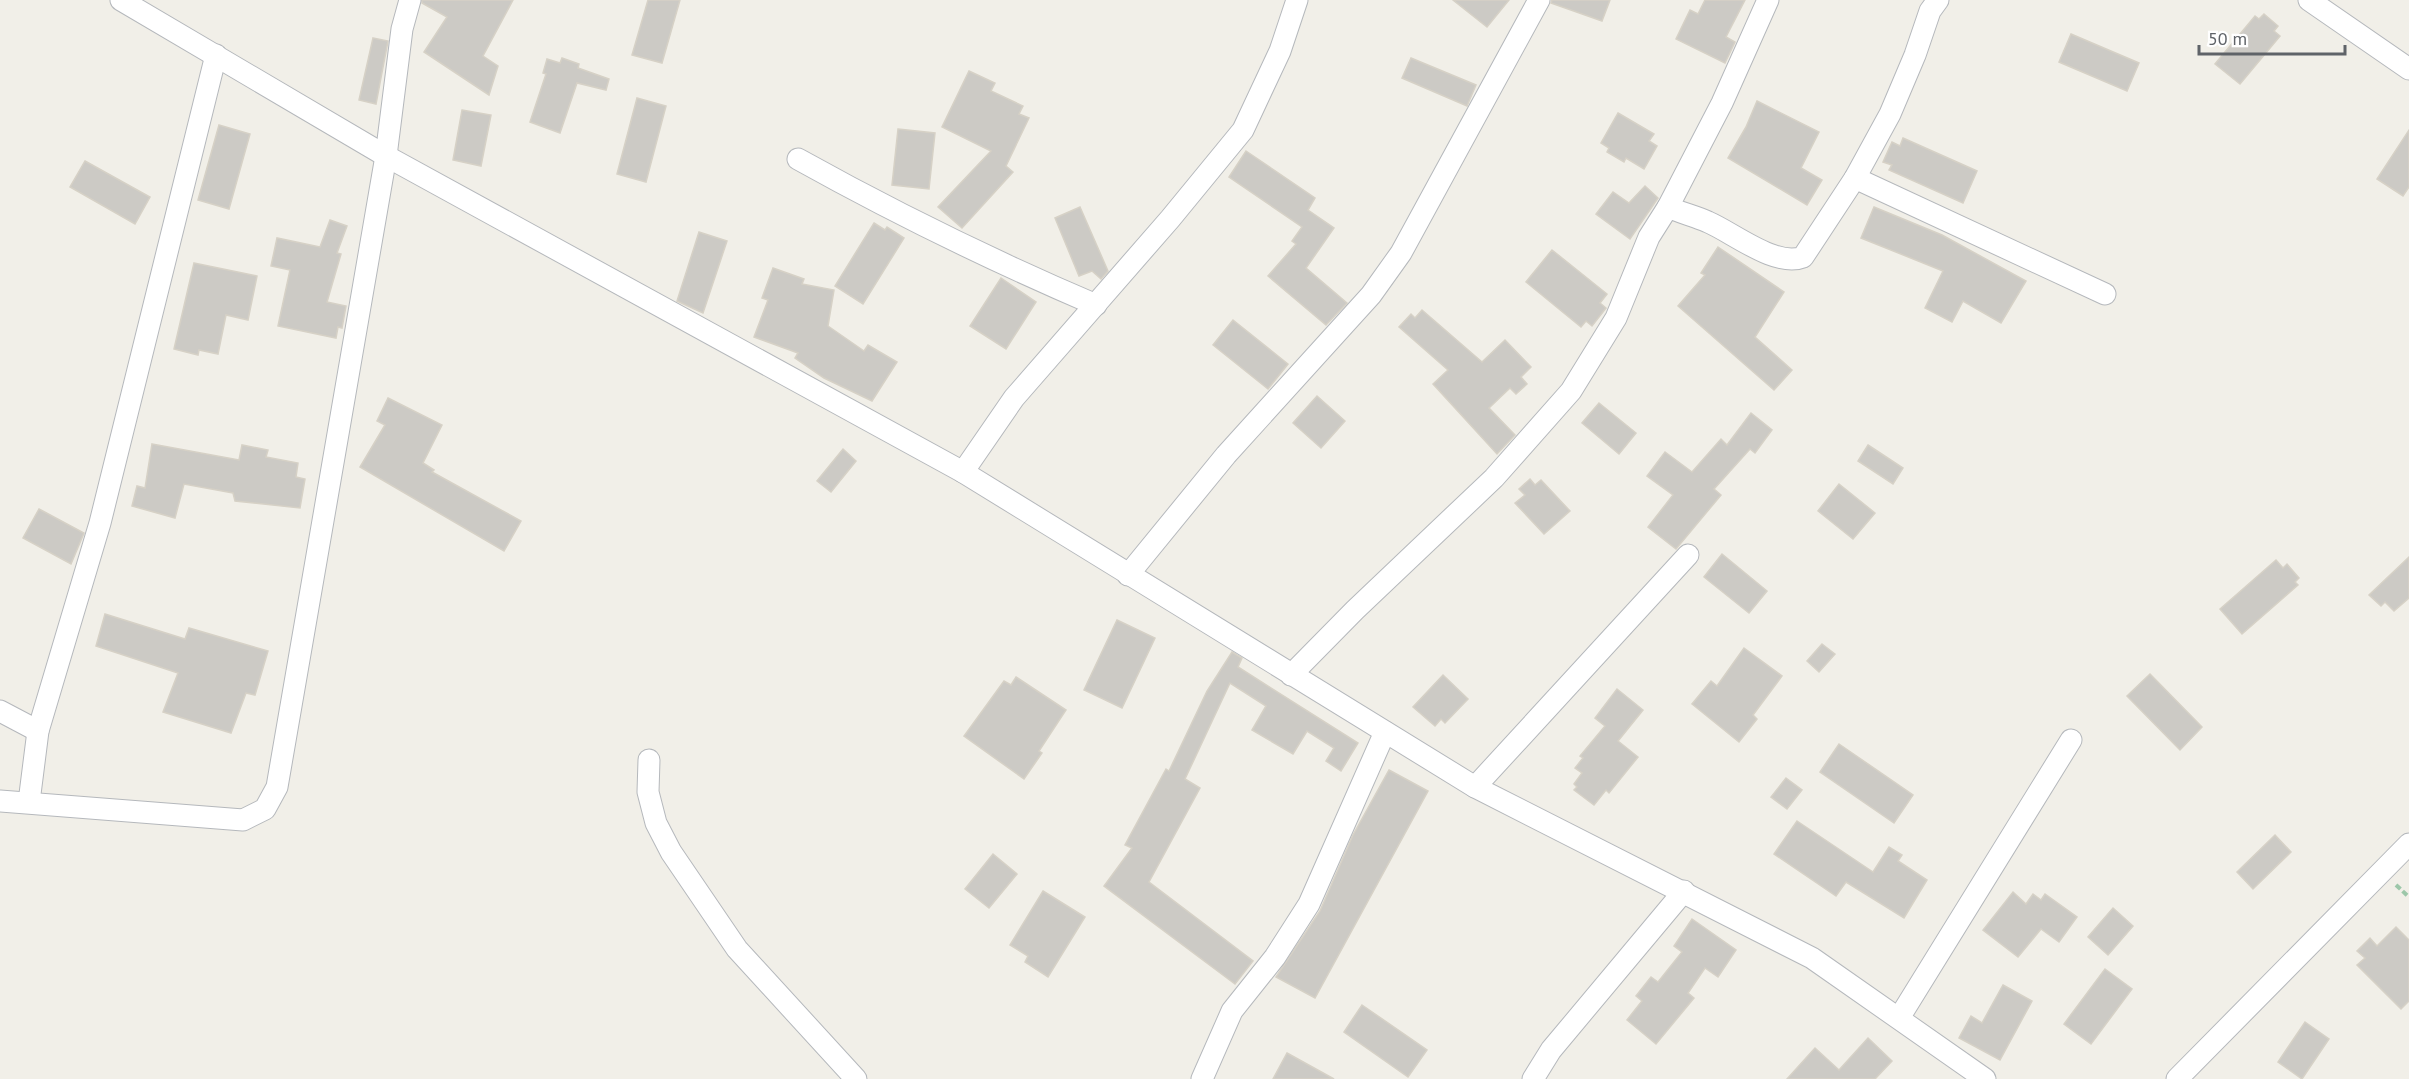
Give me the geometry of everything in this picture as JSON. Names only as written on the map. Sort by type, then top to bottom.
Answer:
[{"type":"street","points":[[121,0],[386,156],[963,472],[1475,787],[1812,957],[1985,1079]]},
{"type":"street","points":[[0,801],[243,820],[265,809],[277,787],[386,156],[402,29],[410,0]]},
{"type":"street","points":[[963,472],[1014,398],[1096,305],[1243,130],[1280,51],[1297,0]]},
{"type":"street","points":[[1128,574],[1226,455],[1371,295],[1401,252],[1539,0]]},
{"type":"street","points":[[1291,675],[1355,610],[1494,478],[1571,391],[1616,318],[1650,237],[1722,103],[1768,0]]},
{"type":"street","points":[[1668,207],[1707,221],[1764,252],[1796,260],[1803,257],[1856,178],[1890,114],[1930,11],[1938,0]]},
{"type":"street","points":[[2309,0],[2409,69]]},
{"type":"street","points":[[29,802],[38,731],[100,523],[216,55]]},
{"type":"street","points":[[798,159],[890,210],[994,262],[1096,305]]},
{"type":"street","points":[[1856,178],[2105,294]]},
{"type":"street","points":[[1475,787],[1688,555]]},
{"type":"street","points":[[0,711],[38,731]]},
{"type":"street","points":[[1202,1079],[1232,1011],[1275,957],[1309,904],[1385,732]]},
{"type":"street","points":[[1899,1018],[2071,740]]},
{"type":"street","points":[[650,760],[648,792],[656,823],[676,860],[737,949],[856,1079]]},
{"type":"street","points":[[2177,1079],[2409,844]]},
{"type":"street","points":[[1533,1079],[1551,1050],[1684,891]]},
{"type":"building","points":[[422,0],[513,0],[483,56],[498,66],[489,95],[424,52],[447,17],[422,3]]},
{"type":"building","points":[[648,0],[680,0],[662,63],[632,55]]},
{"type":"building","points":[[1453,0],[1509,0],[1487,27]]},
{"type":"building","points":[[1552,0],[1610,0],[1602,21],[1551,3]]},
{"type":"building","points":[[1705,0],[1745,0],[1726,37],[1735,42],[1725,63],[1676,39],[1690,10],[1698,14]]},
{"type":"building","points":[[2264,14],[2278,26],[2274,31],[2280,36],[2240,84],[2215,64],[2255,16],[2259,19]]},
{"type":"building","points":[[2071,34],[2139,63],[2127,91],[2059,62]]},
{"type":"building","points":[[373,38],[388,41],[376,104],[359,100]]},
{"type":"building","points":[[562,58],[579,64],[578,68],[609,79],[606,90],[577,83],[560,133],[530,122],[546,74],[543,73],[547,59],[560,63]]},
{"type":"building","points":[[1411,58],[1476,85],[1467,106],[1402,78]]},
{"type":"building","points":[[969,71],[995,83],[991,91],[1023,106],[1019,114],[1029,118],[1006,166],[1013,172],[962,228],[938,207],[991,151],[942,127]]},
{"type":"building","points":[[637,98],[666,106],[646,182],[617,174]]},
{"type":"building","points":[[1757,101],[1819,132],[1801,168],[1822,180],[1807,205],[1728,158],[1746,127]]},
{"type":"building","points":[[462,110],[491,115],[481,166],[453,160]]},
{"type":"building","points":[[1618,113],[1654,134],[1649,141],[1657,146],[1644,169],[1626,158],[1624,162],[1607,152],[1609,148],[1601,143]]},
{"type":"building","points":[[219,125],[250,134],[229,209],[198,200]]},
{"type":"building","points":[[898,129],[935,133],[929,189],[892,185]]},
{"type":"building","points":[[2409,130],[2409,187],[2403,196],[2377,179]]},
{"type":"building","points":[[1903,138],[1977,171],[1963,203],[1889,170],[1892,165],[1883,162],[1892,142],[1900,146]]},
{"type":"building","points":[[1246,151],[1315,198],[1308,210],[1334,228],[1306,268],[1347,303],[1326,325],[1268,276],[1296,244],[1292,241],[1302,227],[1229,177]]},
{"type":"building","points":[[85,161],[150,197],[135,224],[70,187]]},
{"type":"building","points":[[1645,186],[1658,198],[1630,239],[1596,214],[1613,192],[1629,203]]},
{"type":"building","points":[[1080,207],[1108,271],[1101,279],[1092,271],[1079,276],[1055,218]]},
{"type":"building","points":[[1874,207],[1942,235],[2026,281],[2001,323],[1963,301],[1952,322],[1925,308],[1943,271],[1861,238]]},
{"type":"building","points":[[330,220],[347,226],[337,253],[341,254],[327,302],[346,306],[342,328],[338,327],[336,338],[278,326],[290,270],[271,266],[277,238],[320,247]]},
{"type":"building","points":[[874,223],[885,230],[887,227],[904,238],[863,304],[835,286]]},
{"type":"building","points":[[699,232],[727,241],[703,313],[677,301]]},
{"type":"building","points":[[1718,247],[1784,292],[1755,337],[1792,370],[1774,390],[1678,306],[1705,275],[1701,273]]},
{"type":"building","points":[[1552,250],[1607,294],[1600,303],[1606,308],[1592,326],[1586,321],[1581,327],[1526,282]]},
{"type":"building","points":[[194,263],[257,276],[248,320],[226,315],[218,354],[199,350],[198,355],[174,349]]},
{"type":"building","points":[[773,268],[804,279],[802,284],[834,290],[828,326],[864,351],[868,345],[897,362],[872,401],[824,378],[795,358],[798,353],[754,337],[768,300],[762,298]]},
{"type":"building","points":[[1001,278],[1036,302],[1006,349],[970,326]]},
{"type":"building","points":[[1422,310],[1482,362],[1505,340],[1531,367],[1521,377],[1527,384],[1516,394],[1510,388],[1489,408],[1515,435],[1497,454],[1433,384],[1448,370],[1399,327],[1411,314],[1415,318]]},
{"type":"building","points":[[1233,320],[1288,364],[1268,389],[1213,345]]},
{"type":"building","points":[[1317,396],[1345,421],[1321,448],[1293,423]]},
{"type":"building","points":[[388,398],[442,425],[423,463],[434,470],[432,472],[521,521],[504,551],[360,467],[385,425],[377,421]]},
{"type":"building","points":[[1599,403],[1636,433],[1619,454],[1582,423]]},
{"type":"building","points":[[1751,413],[1772,430],[1755,453],[1750,449],[1714,489],[1721,495],[1676,549],[1648,527],[1673,495],[1647,476],[1665,452],[1692,472],[1721,439],[1727,445]]},
{"type":"building","points":[[152,444],[239,460],[242,445],[268,450],[266,457],[298,463],[296,477],[305,479],[300,508],[235,501],[233,493],[184,484],[175,518],[132,506],[137,486],[145,488]]},
{"type":"building","points":[[1868,445],[1903,468],[1893,484],[1858,461]]},
{"type":"building","points":[[843,449],[856,461],[831,492],[817,481]]},
{"type":"building","points":[[1530,479],[1535,485],[1541,480],[1570,511],[1544,534],[1515,503],[1525,495],[1519,489]]},
{"type":"building","points":[[1839,484],[1875,513],[1853,539],[1818,511]]},
{"type":"building","points":[[39,509],[84,533],[71,564],[23,538]]},
{"type":"building","points":[[1722,554],[1767,591],[1749,613],[1704,577]]},
{"type":"building","points":[[2409,557],[2409,598],[2394,611],[2385,602],[2381,606],[2369,595]]},
{"type":"building","points":[[2276,560],[2283,568],[2287,564],[2299,578],[2295,582],[2298,585],[2242,634],[2220,609]]},
{"type":"building","points":[[105,614],[185,639],[189,628],[268,651],[255,695],[246,693],[231,733],[163,712],[178,673],[96,646]]},
{"type":"building","points":[[1117,620],[1155,638],[1122,708],[1084,690]]},
{"type":"building","points":[[1822,644],[1835,654],[1819,672],[1807,661]]},
{"type":"building","points":[[1744,648],[1782,676],[1753,715],[1757,719],[1739,742],[1692,704],[1711,681],[1717,686]]},
{"type":"building","points":[[1232,652],[1242,658],[1238,667],[1358,743],[1341,771],[1326,761],[1334,748],[1307,731],[1293,754],[1252,730],[1266,706],[1230,683],[1185,779],[1200,788],[1149,882],[1253,961],[1235,984],[1104,886],[1132,848],[1125,845],[1166,769],[1169,771],[1207,691]]},
{"type":"building","points":[[2150,674],[2202,727],[2180,750],[2127,696]]},
{"type":"building","points":[[1443,675],[1468,699],[1445,723],[1441,719],[1435,726],[1413,707]]},
{"type":"building","points":[[1016,677],[1066,710],[1039,751],[1042,753],[1024,779],[964,736],[1004,681],[1011,685]]},
{"type":"building","points":[[1617,689],[1643,710],[1618,741],[1638,757],[1609,793],[1606,790],[1594,805],[1574,790],[1577,787],[1574,784],[1582,773],[1575,768],[1583,758],[1580,756],[1605,726],[1595,718]]},
{"type":"building","points":[[1839,744],[1913,795],[1894,823],[1820,772]]},
{"type":"building","points":[[1389,770],[1428,791],[1315,998],[1276,977],[1320,911],[1353,835]]},
{"type":"building","points":[[1786,778],[1802,790],[1787,809],[1771,797]]},
{"type":"building","points":[[1797,821],[1873,872],[1889,847],[1902,855],[1898,861],[1927,880],[1904,918],[1846,882],[1836,896],[1774,854]]},
{"type":"building","points":[[2275,835],[2291,852],[2253,889],[2237,872]]},
{"type":"building","points":[[993,854],[1017,874],[989,908],[965,889]]},
{"type":"building","points":[[1043,891],[1085,917],[1048,977],[1025,962],[1028,956],[1010,945]]},
{"type":"building","points":[[2013,892],[2026,904],[2033,894],[2041,900],[2045,894],[2077,917],[2059,942],[2041,929],[2018,957],[1983,930]]},
{"type":"building","points":[[2113,908],[2133,926],[2108,955],[2088,937]]},
{"type":"building","points":[[1692,919],[1736,950],[1718,977],[1705,968],[1688,993],[1694,998],[1656,1044],[1627,1020],[1642,1001],[1636,996],[1651,977],[1658,982],[1682,952],[1674,946]]},
{"type":"building","points":[[2396,927],[2409,940],[2409,1001],[2401,1009],[2357,965],[2365,958],[2357,951],[2370,938],[2377,946]]},
{"type":"building","points":[[2105,969],[2132,989],[2091,1044],[2064,1024]]},
{"type":"building","points":[[2003,985],[2032,1001],[2000,1060],[1959,1038],[1971,1016],[1982,1023]]},
{"type":"building","points":[[1362,1005],[1427,1050],[1408,1077],[1344,1032]]},
{"type":"building","points":[[2305,1022],[2329,1039],[2302,1079],[2278,1062]]},
{"type":"building","points":[[1868,1038],[1892,1061],[1875,1079],[1787,1079],[1815,1048],[1839,1070]]},
{"type":"building","points":[[1287,1053],[1334,1079],[1273,1079]]}]
